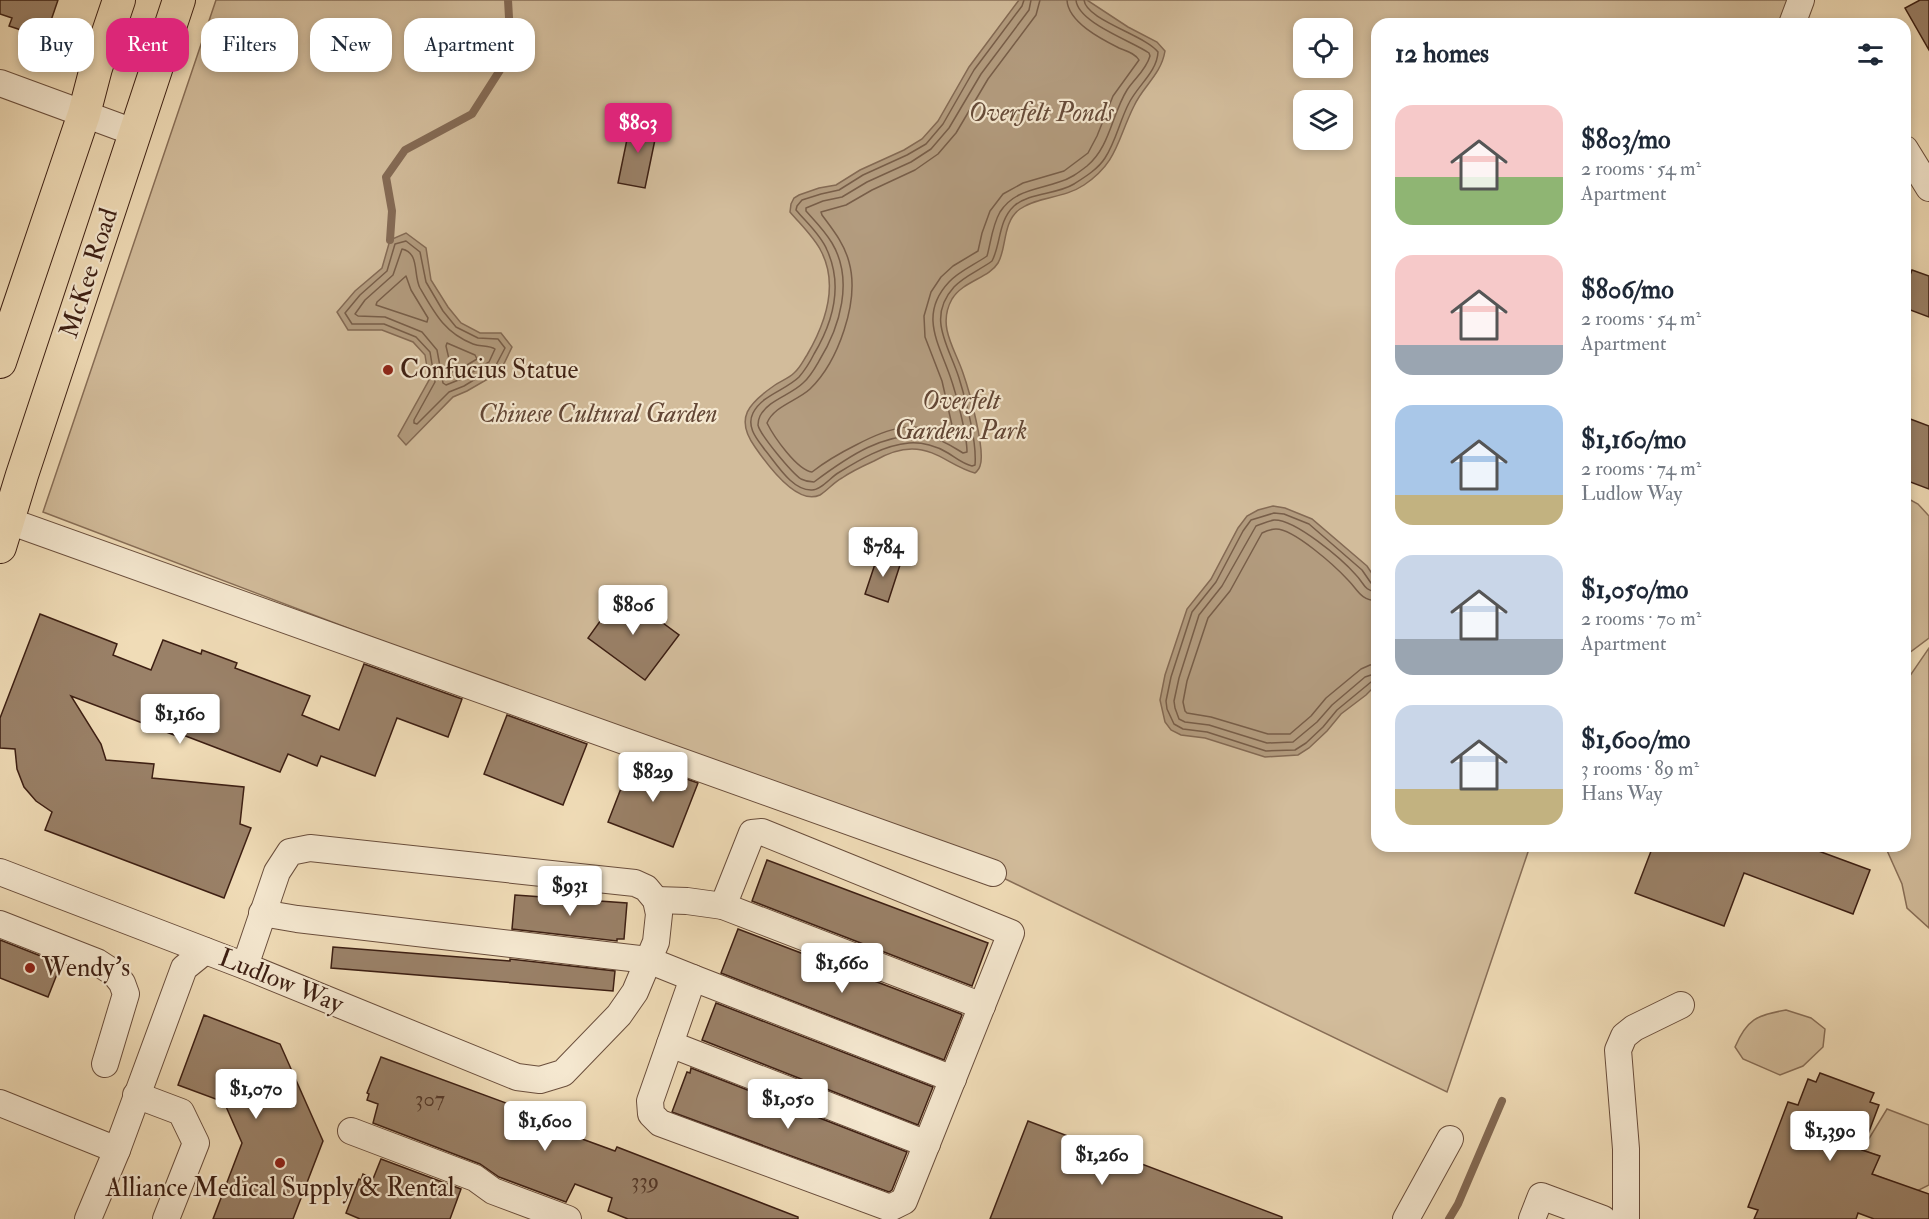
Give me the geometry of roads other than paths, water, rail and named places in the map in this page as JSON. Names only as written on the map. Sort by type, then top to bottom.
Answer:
[{"type":"main road","points":[[0,362],[84,114],[96,68],[119,0]]},
{"type":"main road","name":"McKee Road","points":[[4,534],[179,0]]},
{"type":"street","points":[[1794,18],[1801,0]]},
{"type":"street","points":[[0,83],[136,133]]},
{"type":"street","points":[[1911,159],[1929,188]]},
{"type":"street","points":[[4,534],[993,873]]},
{"type":"street","points":[[693,978],[650,1101],[651,1114],[660,1123],[890,1208],[904,1201],[1011,933],[762,832],[752,833],[723,906]]},
{"type":"street","points":[[245,966],[277,872],[290,852],[309,849],[635,883],[646,888],[657,900],[659,914],[656,942],[648,960]]},
{"type":"street","name":"Ludlow Way","points":[[0,872],[245,966],[517,1077],[540,1080],[563,1072],[619,1015],[635,992],[648,960]]},
{"type":"street","points":[[657,900],[687,900],[723,906],[982,1006]]},
{"type":"street","points":[[262,913],[297,920],[648,960],[953,1079]]},
{"type":"street","points":[[0,924],[97,962],[122,982],[126,994],[105,1064]]},
{"type":"street","points":[[88,1219],[117,1150],[184,968],[206,951]]},
{"type":"street","points":[[1626,1219],[1626,1149],[1618,1050],[1624,1036],[1634,1028],[1681,1005]]},
{"type":"street","points":[[670,1044],[927,1144]]},
{"type":"street","points":[[136,1095],[181,1112],[196,1143],[166,1219]]},
{"type":"street","points":[[0,1103],[117,1150]]},
{"type":"street","points":[[351,1131],[476,1178],[493,1191],[568,1219]]},
{"type":"street","points":[[1406,1219],[1450,1139]]},
{"type":"street","points":[[1532,1219],[1541,1196],[1603,1219]]},
{"type":"water","name":"Overfelt Ponds","points":[[1019,0],[1087,0],[1128,27],[1157,42],[1165,51],[1160,67],[1138,99],[1115,150],[1104,168],[1076,190],[1027,205],[1014,214],[998,263],[989,272],[957,293],[950,303],[946,318],[947,330],[966,381],[976,420],[981,448],[978,470],[975,473],[929,452],[902,450],[888,454],[854,471],[820,495],[811,497],[802,494],[783,481],[760,454],[749,437],[745,419],[747,412],[758,398],[800,367],[814,343],[828,304],[829,277],[826,264],[815,241],[790,212],[791,204],[799,195],[836,185],[860,170],[922,139],[938,121],[969,67]]},
{"type":"water","points":[[406,233],[426,248],[431,280],[461,323],[480,333],[501,333],[512,347],[500,372],[453,397],[406,445],[398,436],[429,380],[425,355],[413,342],[382,330],[348,330],[337,312],[355,291],[382,268],[390,240]]},
{"type":"water","points":[[1273,506],[1285,508],[1312,519],[1371,572],[1371,690],[1341,714],[1309,748],[1298,755],[1265,757],[1205,738],[1181,735],[1171,730],[1165,722],[1160,700],[1165,675],[1187,609],[1211,579],[1238,528],[1247,516]]},
{"type":"waterway","points":[[390,240],[392,211],[386,177],[405,150],[472,114],[511,53],[508,0]]},
{"type":"waterway","points":[[1449,1219],[1458,1204],[1502,1101]]},
{"type":"place","name":"Confucius Statue","points":[[388,370]]},
{"type":"place","name":"Wendy's","points":[[30,968]]},
{"type":"place","name":"Alliance Medical Supply & Rental","points":[[280,1163]]},
{"type":"park label","name":"Chinese Cultural Garden","points":[[598,414]]},
{"type":"park label","name":"Overfelt Gardens Park","points":[[961,416]]}]
